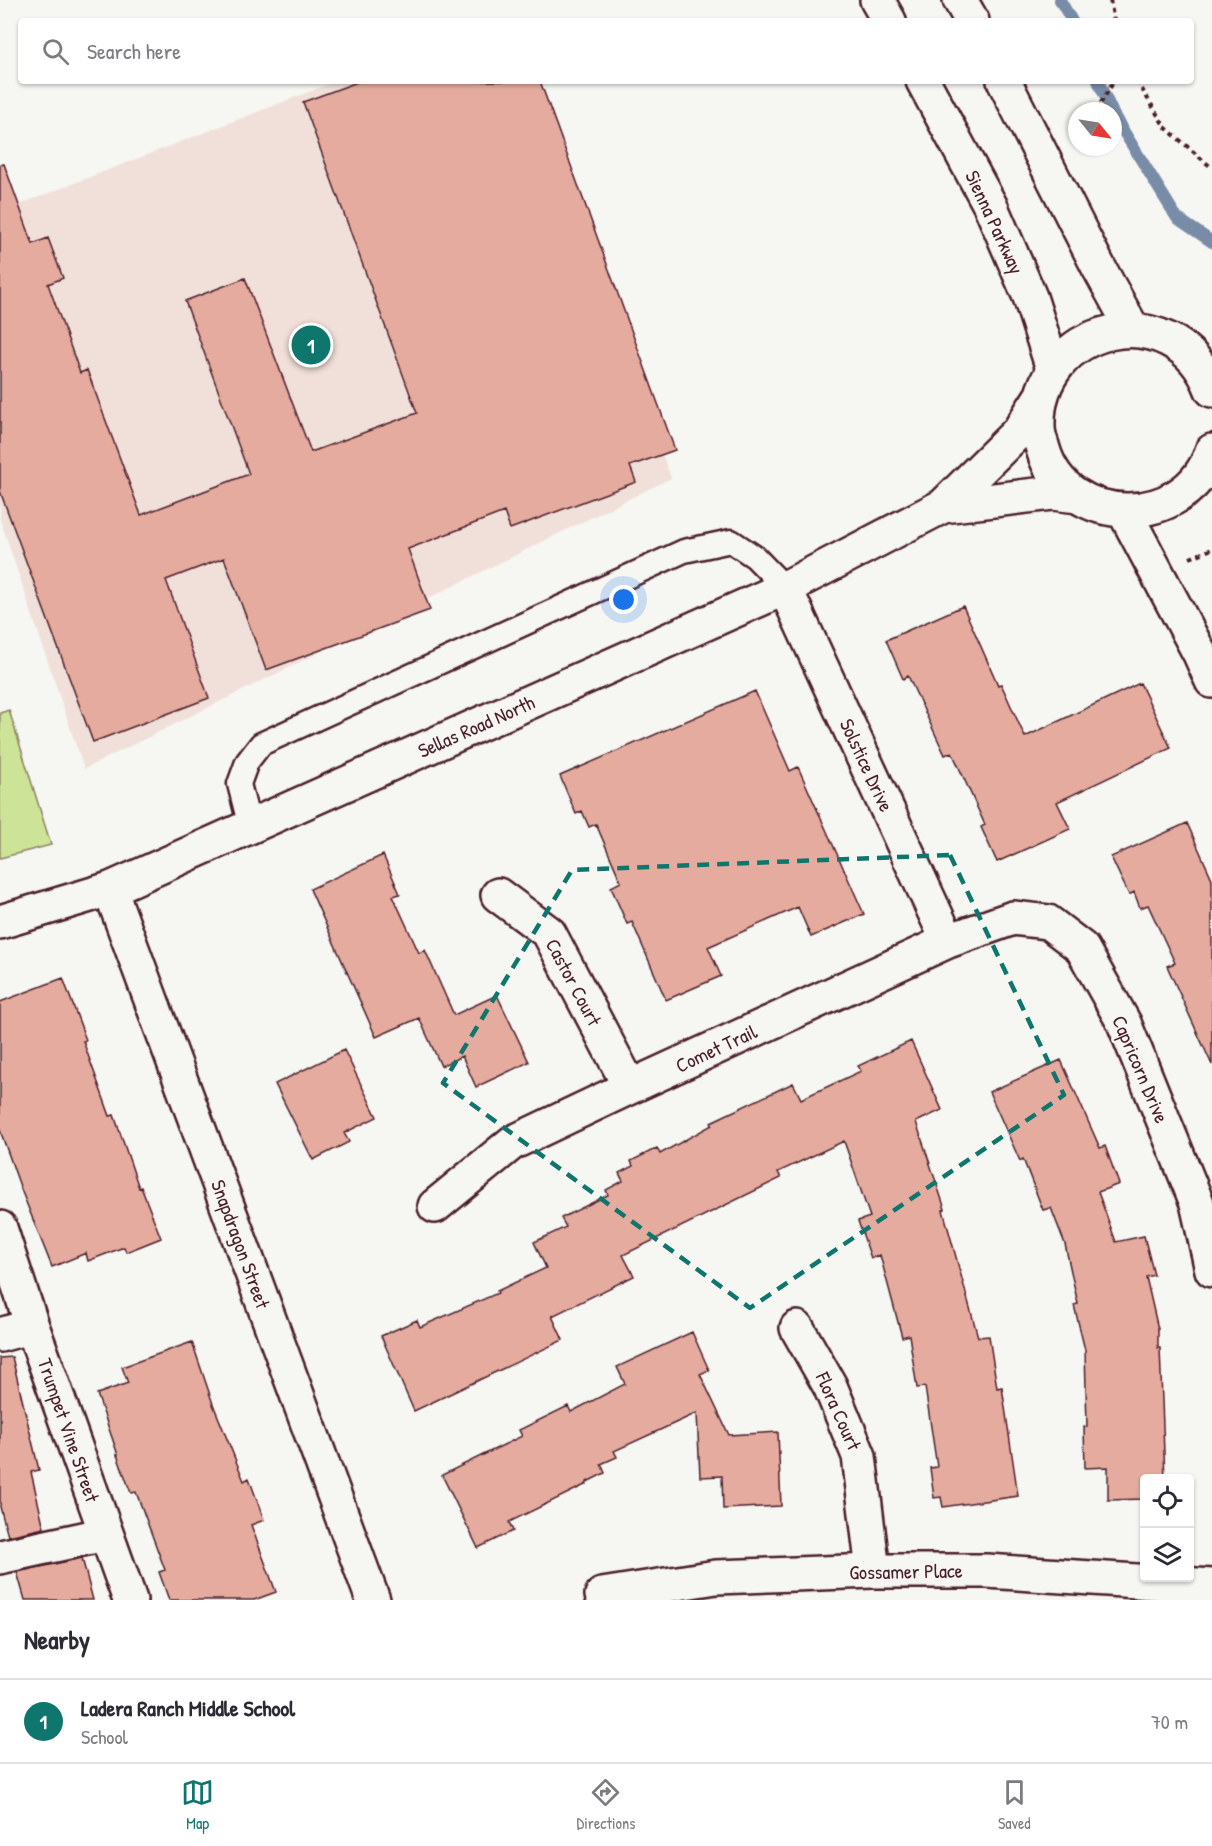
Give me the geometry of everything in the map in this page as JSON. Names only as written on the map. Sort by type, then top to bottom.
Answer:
[{"type":"street","points":[[877,0],[887,18]]},
{"type":"street","points":[[960,0],[970,18]]},
{"type":"street","name":"Sienna Parkway","points":[[925,84],[991,207],[1030,297],[1047,383],[1037,429],[1046,459],[1059,480],[1078,496],[1100,507],[1124,511],[1150,509],[1173,499],[1194,483],[1211,463]]},
{"type":"street","points":[[1006,84],[1133,330]]},
{"type":"street","points":[[1047,383],[1075,347],[1102,333],[1133,330],[1162,336],[1187,351],[1206,375],[1212,390]]},
{"type":"street","name":"Sellas Road North","points":[[0,922],[110,889],[785,588],[943,506],[1019,430],[1047,383]]},
{"type":"street","name":"Sellas Road North","points":[[943,506],[1053,493],[1078,496]]},
{"type":"street","points":[[1124,511],[1212,681]]},
{"type":"street","name":"Solstice Drive","points":[[785,588],[948,942]]},
{"type":"street","name":"Snapdragon Street","points":[[110,889],[373,1600]]},
{"type":"street","name":"Castor Court","points":[[498,895],[549,933],[630,1087]]},
{"type":"street","name":"Comet Trail","points":[[435,1206],[512,1143],[948,942],[1013,918]]},
{"type":"street","name":"Capricorn Drive","points":[[1013,918],[1048,922],[1082,948],[1124,1023],[1197,1203],[1212,1270]]},
{"type":"street","name":"Trumpet Vine Street","points":[[0,1228],[130,1600]]},
{"type":"street","points":[[0,1335],[33,1326]]},
{"type":"street","name":"Flora Court","points":[[797,1328],[830,1386],[859,1456],[873,1571]]},
{"type":"street","points":[[0,1557],[106,1534]]},
{"type":"street","name":"Gossamer Place","points":[[602,1595],[716,1577],[873,1571],[987,1571],[1212,1586]]},
{"type":"lane","points":[[250,826],[239,784],[247,762],[261,744],[684,551],[731,541],[755,556],[785,588]]},
{"type":"path","points":[[1110,0],[1113,18]]},
{"type":"path","points":[[1101,102],[1112,84]]},
{"type":"path","points":[[1139,84],[1165,127],[1212,168]]},
{"type":"highlighted area","points":[[950,855],[1064,1095],[750,1308],[443,1083],[572,870]]},
{"type":"shaded area","points":[[329,84],[525,84],[671,478],[84,769],[0,519],[0,212]]},
{"type":"green space","points":[[9,710],[51,845],[0,858],[0,713]]},
{"type":"building","points":[[352,84],[541,84],[675,450],[630,466],[636,482],[510,529],[504,512],[408,549],[430,610],[266,670],[224,558],[166,580],[209,698],[93,742],[0,491],[0,165],[4,164],[33,244],[48,238],[63,278],[48,284],[80,373],[87,370],[141,515],[249,474],[185,301],[245,278],[311,452],[417,413],[303,102]]},
{"type":"building","points":[[963,606],[998,685],[1001,684],[1025,737],[1140,683],[1171,748],[1057,802],[1070,829],[997,862],[981,827],[985,825],[952,752],[945,755],[908,676],[903,679],[886,640]]},
{"type":"building","points":[[755,691],[790,771],[798,767],[864,914],[811,937],[798,907],[708,947],[721,976],[666,1000],[632,922],[627,924],[611,887],[621,882],[596,824],[589,827],[582,811],[576,814],[560,776]]},
{"type":"building","points":[[1187,823],[1212,879],[1212,1065],[1167,966],[1175,963],[1148,905],[1140,908],[1134,892],[1129,895],[1111,857]]},
{"type":"building","points":[[383,855],[400,894],[393,896],[419,953],[425,950],[454,1015],[497,995],[529,1062],[476,1087],[462,1056],[441,1066],[419,1018],[376,1037],[310,889]]},
{"type":"building","points":[[63,978],[110,1116],[114,1115],[139,1188],[141,1187],[161,1238],[126,1252],[124,1247],[88,1261],[86,1253],[52,1267],[0,1130],[0,1002]]},
{"type":"building","points":[[911,1041],[942,1110],[916,1122],[945,1209],[943,1210],[978,1337],[989,1336],[997,1388],[1002,1387],[1018,1496],[943,1507],[941,1497],[934,1498],[930,1468],[937,1467],[925,1387],[917,1388],[909,1335],[902,1337],[880,1255],[871,1258],[858,1221],[870,1217],[844,1141],[778,1172],[781,1178],[623,1255],[634,1276],[552,1316],[563,1340],[414,1411],[381,1336],[417,1320],[420,1327],[498,1293],[497,1291],[546,1268],[534,1242],[566,1227],[561,1218],[608,1195],[606,1190],[623,1181],[619,1173],[633,1166],[631,1161],[657,1148],[660,1154],[712,1125],[711,1122],[793,1083],[801,1099],[861,1071],[858,1066]]},
{"type":"building","points":[[344,1050],[377,1117],[344,1133],[349,1142],[313,1160],[275,1084]]},
{"type":"building","points":[[1061,1060],[1100,1148],[1105,1146],[1119,1184],[1098,1192],[1116,1242],[1144,1236],[1154,1275],[1146,1277],[1158,1329],[1158,1348],[1160,1348],[1165,1474],[1140,1474],[1140,1499],[1108,1500],[1108,1467],[1085,1468],[1084,1427],[1087,1427],[1085,1350],[1074,1305],[1078,1304],[1065,1244],[1051,1208],[1043,1210],[1023,1159],[1020,1161],[989,1092]]},
{"type":"building","points":[[692,1332],[709,1370],[700,1374],[729,1435],[778,1432],[781,1506],[723,1509],[722,1476],[700,1477],[697,1413],[614,1451],[617,1457],[601,1464],[605,1473],[509,1522],[513,1531],[478,1548],[442,1475],[522,1436],[519,1430],[568,1406],[571,1412],[625,1384],[617,1367]]},
{"type":"building","points":[[192,1342],[213,1404],[244,1481],[249,1478],[264,1520],[251,1525],[276,1592],[254,1600],[169,1600],[159,1572],[165,1570],[136,1492],[131,1493],[97,1394],[128,1383],[122,1367]]},
{"type":"building","points":[[12,1357],[39,1470],[31,1472],[44,1528],[8,1536],[0,1507],[0,1358]]},
{"type":"building","points":[[82,1558],[93,1600],[25,1600],[17,1572]]},
{"type":"waterway","points":[[1060,0],[1070,18]]},
{"type":"waterway","points":[[1099,84],[1108,102]]},
{"type":"waterway","points":[[1122,129],[1177,218],[1212,242]]},
{"type":"place","name":"Ladera Ranch Middle School","points":[[311,345]]}]
